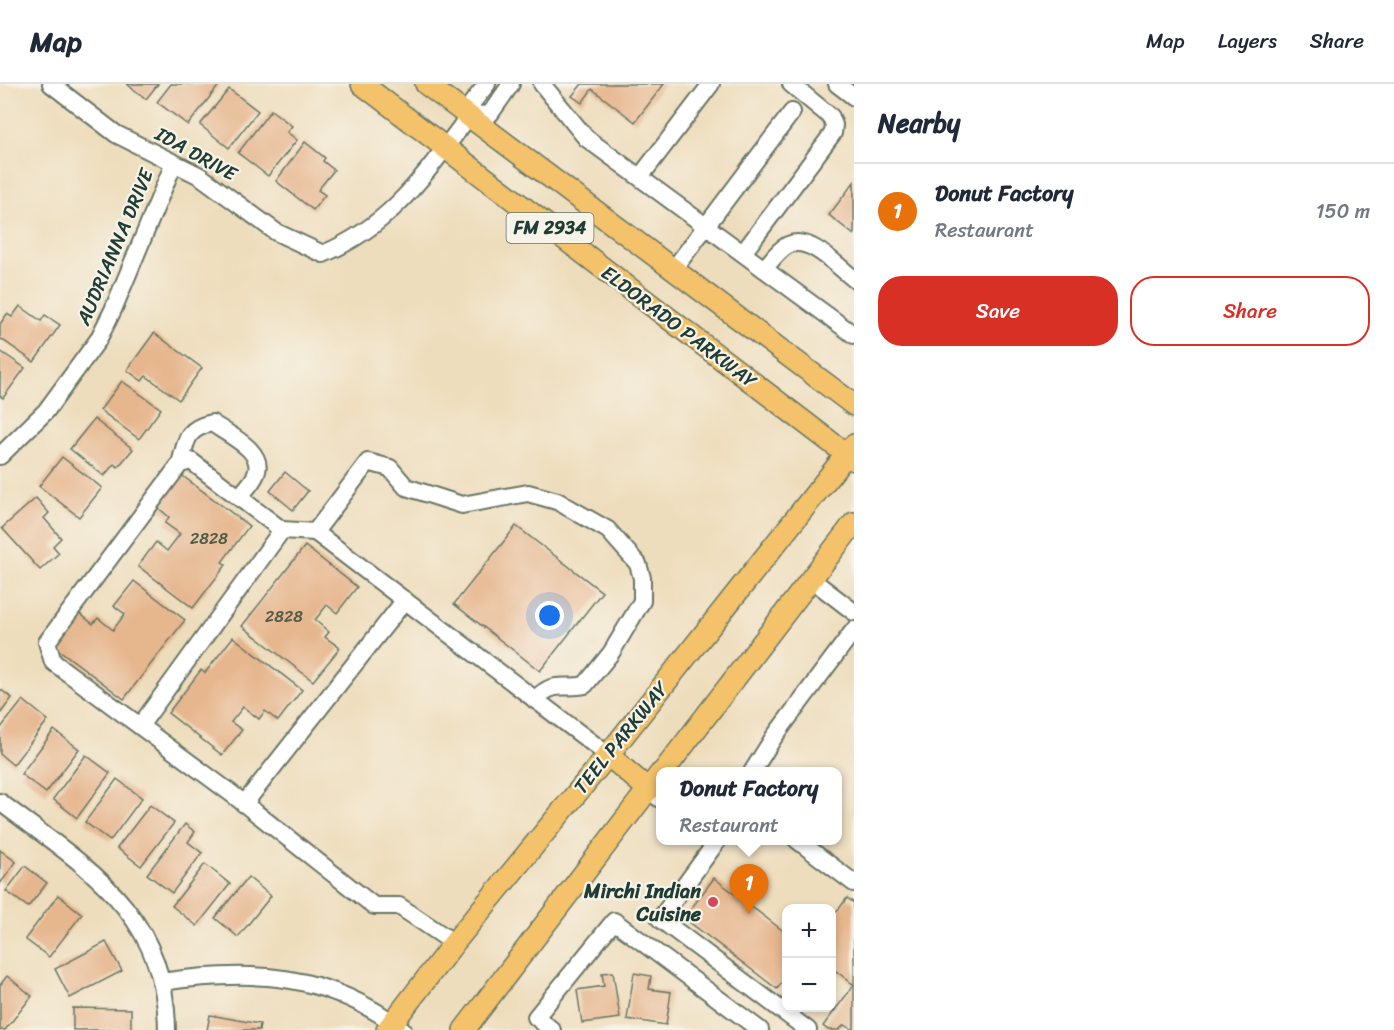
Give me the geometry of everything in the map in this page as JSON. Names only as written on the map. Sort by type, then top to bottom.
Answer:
[{"type":"main road","name":"ELDORADO PARKWAY","points":[[362,84],[851,453]]},
{"type":"main road","name":"FM 2934","points":[[426,84],[854,405]]},
{"type":"main road","name":"TEEL PARKWAY","points":[[394,1028],[454,943],[851,453]]},
{"type":"main road","points":[[671,767],[854,523]]},
{"type":"main road","points":[[608,755],[656,783]]},
{"type":"main road","points":[[464,1030],[656,787]]},
{"type":"street","name":"IDA DRIVE","points":[[51,84],[116,134],[213,184],[276,232],[323,255],[357,238],[387,216],[413,189],[445,147]]},
{"type":"street","points":[[445,147],[469,116],[471,103],[487,84]]},
{"type":"street","points":[[469,116],[490,114],[511,84]]},
{"type":"street","points":[[542,84],[586,138],[854,335]]},
{"type":"street","points":[[640,177],[711,84]]},
{"type":"street","points":[[743,253],[832,133],[834,125],[831,117],[791,84]]},
{"type":"street","points":[[837,84],[854,97]]},
{"type":"street","points":[[673,270],[792,112]]},
{"type":"street","name":"AUDRIANNA DRIVE","points":[[0,456],[46,411],[98,340],[113,310],[174,163]]},
{"type":"street","points":[[764,269],[788,245],[799,242],[809,245],[854,279]]},
{"type":"street","points":[[239,497],[256,475],[258,466],[254,452],[212,423],[198,426],[189,433],[180,464],[47,642],[53,662],[244,804],[374,906],[399,906],[454,943]]},
{"type":"street","points":[[180,464],[191,461],[282,530],[315,532],[608,755]]},
{"type":"street","points":[[315,532],[368,462],[390,468],[406,487],[462,506],[528,493],[557,501],[608,530],[638,564],[642,578],[642,601],[610,653],[585,686],[555,686],[544,690],[535,700]]},
{"type":"street","points":[[140,726],[282,530]]},
{"type":"street","points":[[811,579],[854,612]]},
{"type":"street","points":[[244,804],[405,600]]},
{"type":"street","points":[[755,767],[774,737],[854,630]]},
{"type":"street","points":[[0,802],[114,892],[140,925],[158,968],[166,1030]]},
{"type":"street","points":[[713,845],[660,919],[808,1030]]},
{"type":"street","points":[[803,845],[854,884]]},
{"type":"street","points":[[552,1030],[536,1017],[614,921],[760,1030]]},
{"type":"street","points":[[161,982],[209,975],[291,978],[346,996],[394,1028]]},
{"type":"building","points":[[127,84],[158,84],[146,99]]},
{"type":"building","points":[[171,84],[220,84],[188,125],[157,102]]},
{"type":"building","points":[[582,84],[664,84],[635,122],[592,89],[582,103],[572,96]]},
{"type":"building","points":[[229,89],[258,111],[229,148],[200,125]]},
{"type":"building","points":[[271,110],[292,126],[287,132],[297,140],[268,176],[238,153]]},
{"type":"building","points":[[305,142],[325,158],[323,161],[334,170],[318,190],[325,195],[313,210],[276,181]]},
{"type":"building","points":[[854,182],[854,235],[829,215]]},
{"type":"building","points":[[20,306],[41,321],[45,315],[60,325],[34,362],[0,338],[0,324],[7,314],[12,317]]},
{"type":"building","points":[[154,333],[202,368],[179,400],[146,376],[142,381],[127,370]]},
{"type":"building","points":[[0,351],[25,368],[3,398],[0,396]]},
{"type":"building","points":[[122,381],[161,409],[139,439],[100,410]]},
{"type":"building","points":[[94,419],[133,449],[118,467],[114,464],[104,476],[70,449]]},
{"type":"building","points":[[62,457],[102,488],[79,517],[39,486]]},
{"type":"building","points":[[285,472],[308,491],[293,510],[270,491]]},
{"type":"building","points":[[180,474],[249,526],[222,562],[226,565],[193,608],[138,566],[156,542],[167,551],[180,534],[165,523],[169,517],[156,506]]},
{"type":"building","points":[[36,498],[49,513],[44,518],[61,538],[53,546],[59,553],[40,570],[2,528]]},
{"type":"building","points":[[516,526],[602,592],[540,671],[454,604]]},
{"type":"building","points":[[305,546],[357,587],[337,613],[327,605],[315,620],[329,632],[325,637],[340,648],[313,681],[242,626]]},
{"type":"building","points":[[134,581],[185,620],[124,699],[54,646],[79,613],[93,624],[98,618],[113,630],[125,614],[114,606]]},
{"type":"building","points":[[233,637],[302,690],[278,721],[265,711],[259,719],[243,707],[231,722],[242,730],[222,755],[168,713],[201,670],[205,673]]},
{"type":"building","points":[[0,689],[12,698],[0,714]]},
{"type":"building","points":[[23,700],[48,720],[13,765],[0,754],[0,729]]},
{"type":"building","points":[[54,730],[79,749],[46,793],[21,774]]},
{"type":"building","points":[[86,755],[110,773],[77,818],[53,799]]},
{"type":"building","points":[[117,779],[142,798],[110,841],[85,822]]},
{"type":"building","points":[[150,805],[174,823],[141,866],[117,848]]},
{"type":"building","points":[[185,824],[195,832],[188,842],[202,853],[172,893],[147,874]]},
{"type":"building","points":[[0,850],[16,862],[0,884]]},
{"type":"building","points":[[205,864],[230,884],[197,926],[172,906]]},
{"type":"building","points":[[25,866],[47,883],[28,907],[6,891]]},
{"type":"building","points":[[248,877],[271,896],[238,937],[215,918]]},
{"type":"building","points":[[714,878],[782,930],[782,982],[777,989],[684,918]]},
{"type":"building","points":[[58,895],[82,914],[49,957],[25,939]]},
{"type":"building","points":[[847,898],[854,903],[854,985],[836,971],[836,913]]},
{"type":"building","points":[[106,942],[122,971],[70,998],[55,969]]},
{"type":"building","points":[[613,972],[620,1018],[582,1023],[577,990],[604,986],[602,973]]},
{"type":"building","points":[[634,973],[651,976],[649,989],[671,992],[666,1025],[627,1019]]},
{"type":"building","points":[[7,976],[32,996],[5,1030],[0,1030],[0,985]]},
{"type":"building","points":[[854,985],[854,1030],[844,1025],[839,1030],[828,1030],[823,1026],[836,1012]]},
{"type":"building","points":[[73,1008],[131,1009],[131,1030],[73,1030]]},
{"type":"building","points":[[210,1015],[260,1024],[259,1030],[207,1030]]},
{"type":"place","name":"Mirchi Indian Cuisine","points":[[713,902]]},
{"type":"place","name":"Donut Factory","points":[[749,914]]}]
